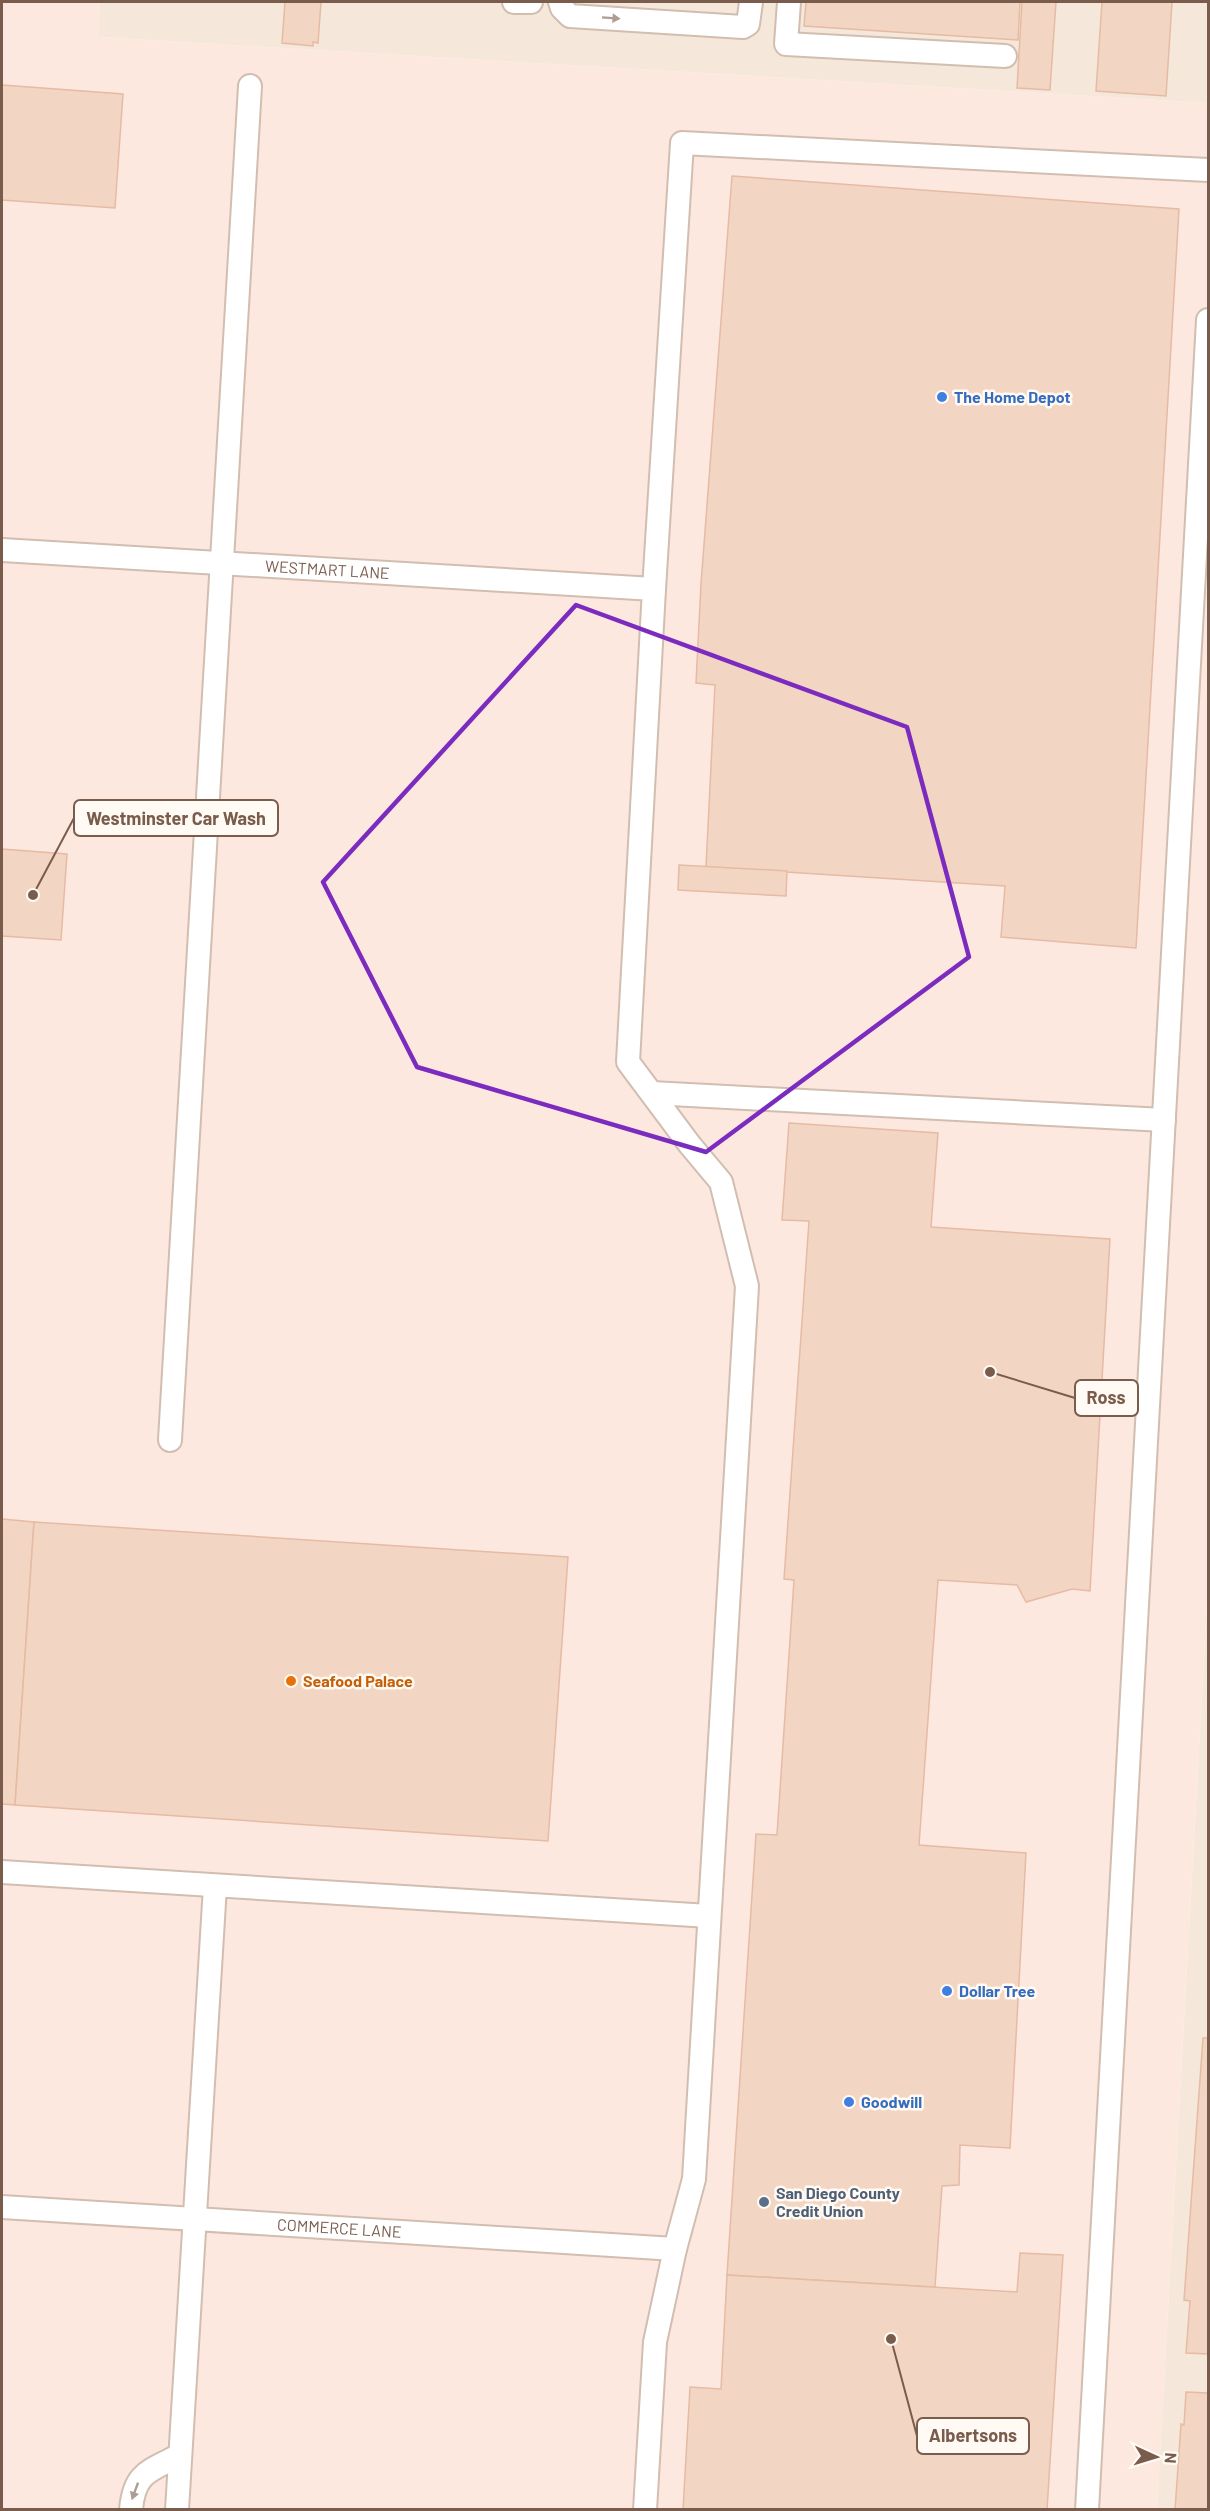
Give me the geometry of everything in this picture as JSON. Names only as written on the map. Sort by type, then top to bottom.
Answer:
[{"type":"lane","points":[[514,2],[531,2]]},
{"type":"lane","points":[[560,2],[561,8],[570,16],[743,27],[748,24],[751,2]]},
{"type":"lane","points":[[789,2],[786,44],[1005,56]]},
{"type":"lane","points":[[170,1440],[250,86]]},
{"type":"lane","points":[[645,2510],[655,2342],[675,2249],[694,2179],[747,1286],[721,1182],[690,1145],[628,1062],[682,143],[1209,170]]},
{"type":"lane","points":[[1087,2510],[1209,320]]},
{"type":"lane","name":"WESTMART LANE","points":[[2,550],[654,589]]},
{"type":"lane","points":[[652,1093],[1164,1120]]},
{"type":"lane","points":[[2,1872],[710,1917]]},
{"type":"lane","points":[[177,2510],[215,1886]]},
{"type":"lane","name":"COMMERCE LANE","points":[[2,2207],[675,2249]]},
{"type":"lane","points":[[131,2510],[132,2494],[142,2475],[180,2455]]},
{"type":"highlighted area","points":[[576,605],[907,727],[969,957],[706,1152],[417,1067],[323,882]]},
{"type":"shaded area","points":[[2,2],[100,2],[98,37],[1208,103],[1208,1585],[1157,2509],[2,2510]]},
{"type":"shaded area","points":[[100,2],[1208,2],[1208,103],[98,37]]},
{"type":"shaded area","points":[[1208,1586],[1208,2509],[1157,2509]]},
{"type":"building","points":[[285,2],[321,2],[318,43],[313,42],[313,46],[282,43]]},
{"type":"building","points":[[806,2],[1020,2],[1018,40],[804,26]]},
{"type":"building","points":[[1022,2],[1056,2],[1050,90],[1017,88]]},
{"type":"building","points":[[1102,2],[1172,2],[1166,96],[1096,91]]},
{"type":"building","points":[[2,85],[123,94],[115,208],[2,200]]},
{"type":"building","name":"The Home Depot","points":[[732,176],[1179,209],[1136,948],[1001,937],[1005,886],[706,867],[715,685],[696,683],[701,584]]},
{"type":"building","points":[[2,849],[67,854],[61,940],[2,936]]},
{"type":"building","points":[[679,865],[787,871],[786,896],[678,890]]},
{"type":"building","points":[[789,1123],[938,1133],[931,1227],[1110,1239],[1090,1591],[1072,1589],[1026,1602],[1017,1585],[938,1580],[919,1845],[1026,1853],[1010,2148],[960,2145],[959,2185],[942,2186],[935,2287],[727,2275],[756,1834],[777,1835],[794,1580],[784,1579],[809,1221],[782,1220]]},
{"type":"building","points":[[2,1519],[34,1522],[15,1805],[2,1804]]},
{"type":"building","name":"Seafood Palace","points":[[34,1522],[568,1557],[548,1841],[15,1805]]},
{"type":"building","points":[[1203,2038],[1208,2038],[1208,2354],[1186,2353],[1190,2301],[1184,2300]]},
{"type":"building","points":[[1020,2253],[1063,2255],[1047,2510],[683,2510],[690,2387],[721,2389],[727,2275],[1017,2292]]},
{"type":"building","points":[[1186,2392],[1208,2393],[1208,2510],[1175,2510],[1181,2424],[1184,2425]]},
{"type":"place","name":"The Home Depot","points":[[942,397]]},
{"type":"place","name":"Westminster Car Wash","points":[[33,895]]},
{"type":"place","name":"Ross","points":[[990,1372]]},
{"type":"place","name":"Seafood Palace","points":[[291,1681]]},
{"type":"place","name":"Dollar Tree","points":[[947,1991]]},
{"type":"place","name":"Goodwill","points":[[849,2102]]},
{"type":"place","name":"San Diego County Credit Union","points":[[764,2202]]},
{"type":"place","name":"Albertsons","points":[[891,2339]]}]
